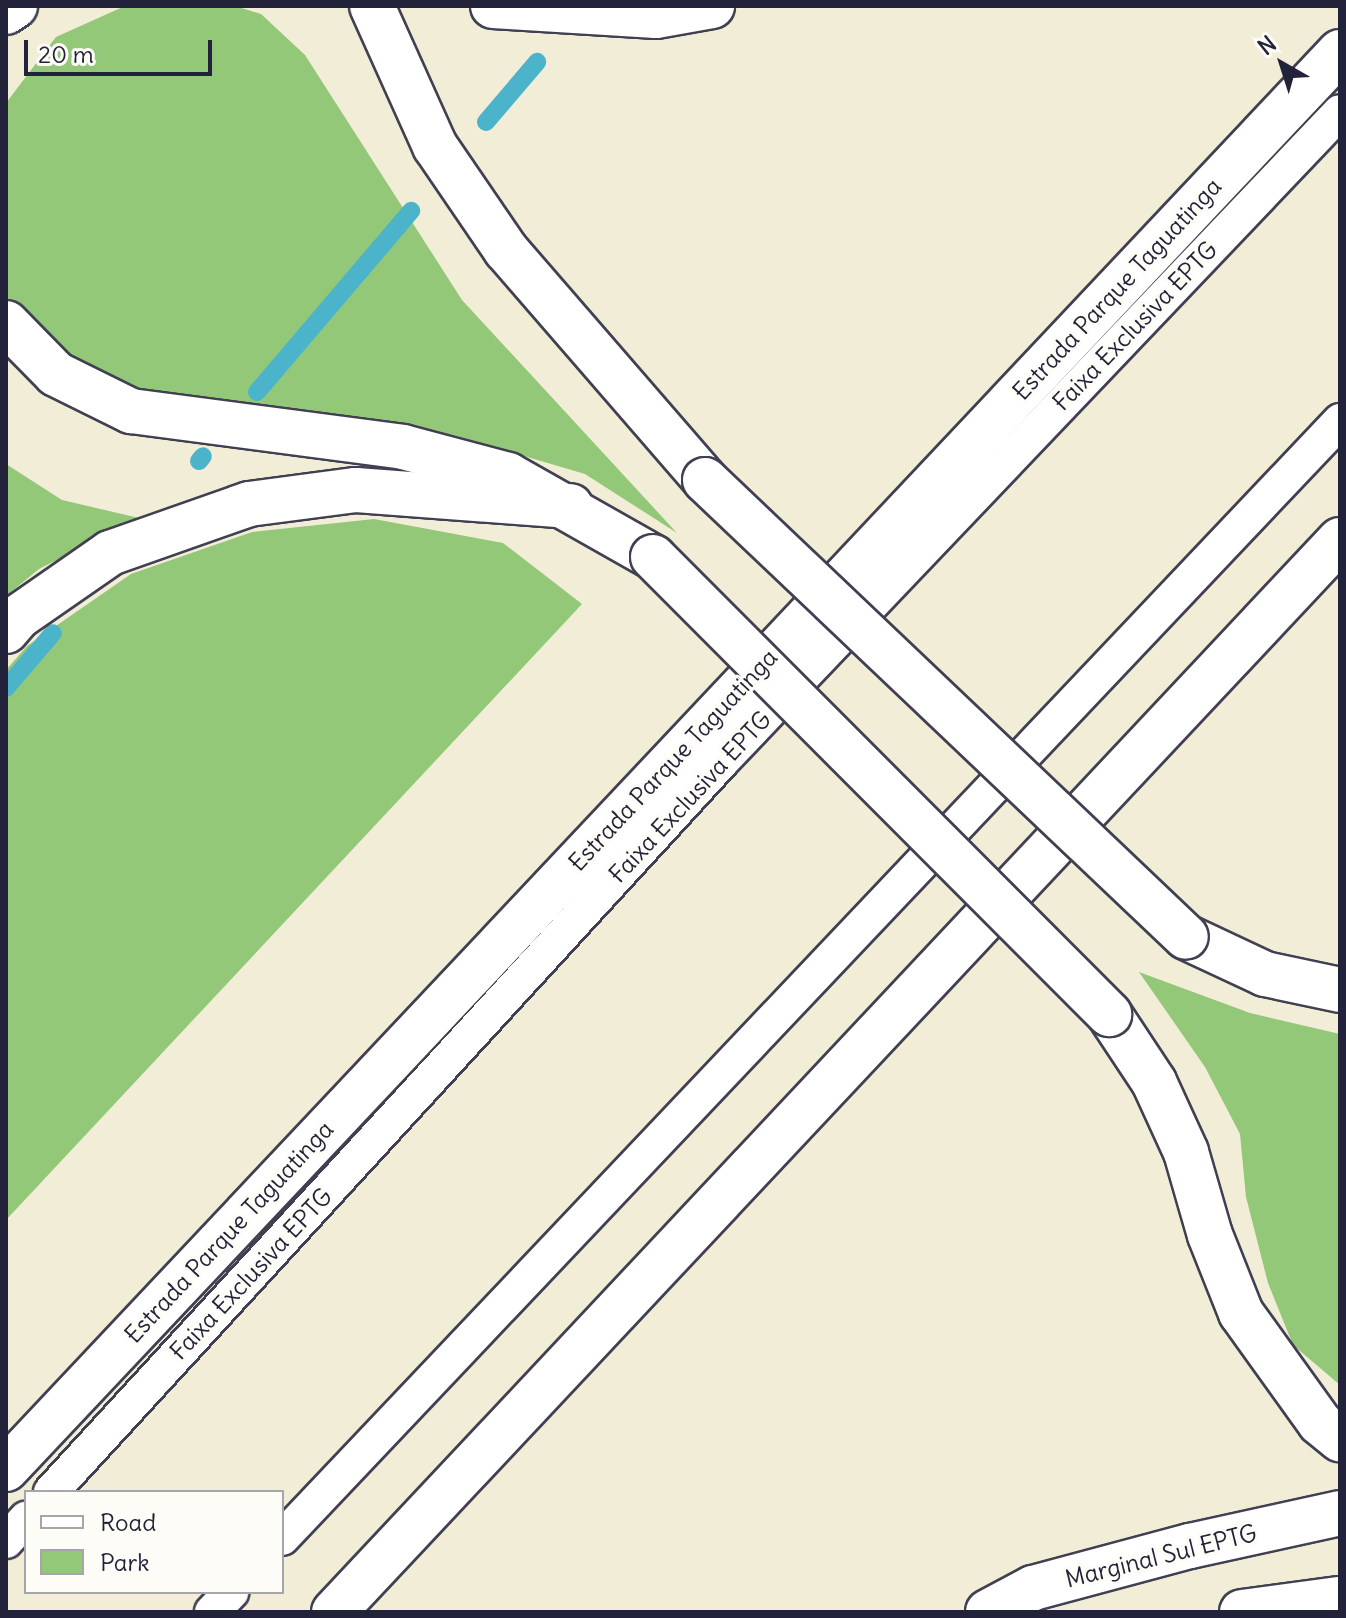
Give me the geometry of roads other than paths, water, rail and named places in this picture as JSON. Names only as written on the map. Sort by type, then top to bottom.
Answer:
[{"type":"main road","points":[[6,12],[15,6]]},
{"type":"main road","points":[[372,6],[435,146],[497,237],[705,480],[1186,937],[1265,974],[1340,990]]},
{"type":"main road","points":[[493,6],[656,16],[712,6]]},
{"type":"main road","name":"Estrada Parque Taguatinga","points":[[6,1469],[1340,52]]},
{"type":"main road","points":[[6,323],[56,374],[131,411],[403,447],[508,475],[570,506],[653,557],[1109,1014],[1154,1082],[1186,1152],[1210,1235],[1241,1313],[1320,1423],[1340,1439]]},
{"type":"main road","points":[[6,631],[18,617],[110,553],[249,504],[356,490],[570,506]]},
{"type":"main road","points":[[334,1612],[1340,540]]},
{"type":"main road","name":"Marginal Sul EPTG","points":[[988,1612],[1047,1584],[1340,1513]]},
{"type":"main road","points":[[1242,1612],[1340,1599]]},
{"type":"lane","name":"Faixa Exclusiva EPTG","points":[[53,1490],[722,761],[1340,112]]},
{"type":"lane","points":[[284,1536],[1340,421]]},
{"type":"lane","points":[[6,1541],[24,1521]]},
{"type":"lane","points":[[212,1612],[229,1594]]},
{"type":"waterway","points":[[486,122],[537,62]]},
{"type":"waterway","points":[[257,392],[411,211]]},
{"type":"waterway","points":[[199,461],[203,456]]},
{"type":"waterway","points":[[6,688],[53,633]]}]
